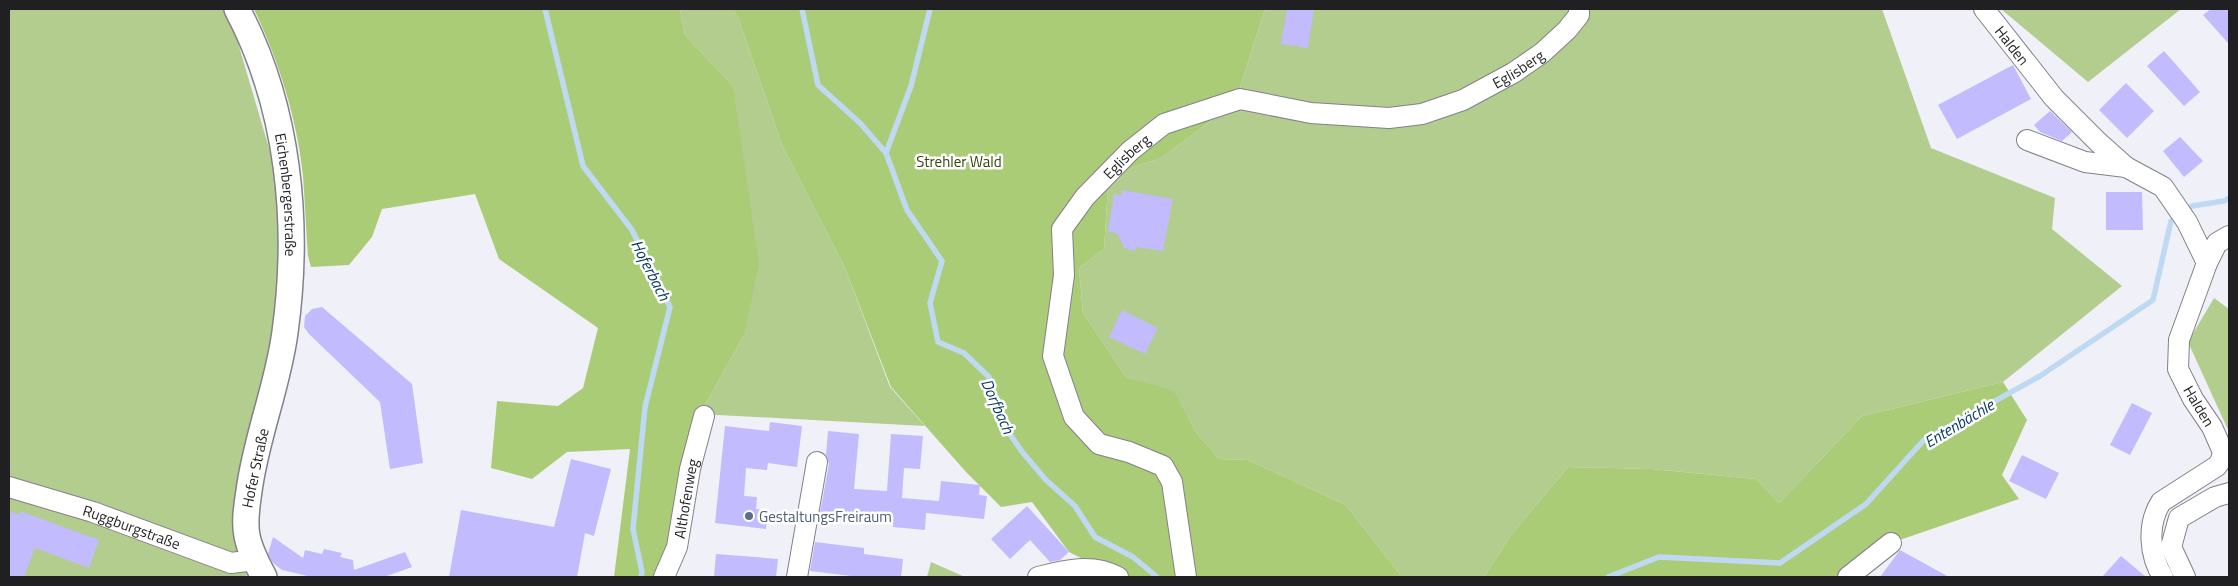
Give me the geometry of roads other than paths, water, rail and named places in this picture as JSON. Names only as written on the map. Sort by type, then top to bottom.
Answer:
[{"type":"street","name":"Eichenbergerstraße","points":[[237,9],[264,73],[277,119],[286,166],[291,213],[291,280],[285,334],[275,386]]},
{"type":"street","name":"Eglisberg","points":[[1186,577],[1172,482],[1163,466],[1129,452],[1099,444],[1074,417],[1053,356],[1064,275],[1062,229],[1085,197],[1130,151],[1164,124],[1240,99],[1311,113],[1388,118],[1422,114],[1463,100],[1513,73],[1542,53],[1567,30],[1579,15],[1579,9]]},
{"type":"street","name":"Halden","points":[[1984,9],[2054,98],[2098,142],[2126,167],[2164,188],[2187,222],[2207,263]]},
{"type":"street","name":"Halden","points":[[2027,140],[2085,162],[2126,167]]},
{"type":"street","name":"Halden","points":[[2162,577],[2151,538],[2156,511],[2166,498],[2217,466],[2223,452],[2212,427],[2192,399],[2178,369],[2179,340],[2207,263],[2217,242],[2229,236]]},
{"type":"street","name":"Hofer Straße","points":[[259,568],[246,535],[245,513],[255,458],[275,386]]},
{"type":"street","name":"Althofenweg","points":[[664,577],[678,547],[690,468],[704,416]]},
{"type":"street","points":[[797,577],[817,462]]},
{"type":"street","name":"Ruggburgstraße","points":[[9,487],[93,512],[231,563],[259,568]]},
{"type":"street","points":[[2185,577],[2171,546],[2179,518],[2215,498],[2229,493]]},
{"type":"street","points":[[1848,577],[1891,543]]},
{"type":"street","points":[[1038,577],[1067,569],[1103,570],[1118,577]]},
{"type":"waterway","name":"Hoferbach","points":[[545,9],[583,166],[632,230],[670,307],[645,407],[633,529],[642,572],[641,577]]},
{"type":"waterway","points":[[802,9],[818,85],[860,123],[886,153]]},
{"type":"waterway","name":"Dorfbach","points":[[930,9],[911,86],[886,153],[907,210],[942,261],[930,303],[938,342],[964,353],[989,377],[1005,427],[1023,453],[1046,480],[1075,506],[1095,537],[1133,557],[1157,577]]},
{"type":"waterway","name":"Entenbächle","points":[[1608,577],[1659,557],[1780,563],[1866,504],[1923,441],[2040,376],[2153,300],[2171,221],[2192,206],[2224,201],[2229,198]]},
{"type":"place","name":"GestaltungsFreiraum","points":[[749,516]]},
{"type":"park label","name":"Strehler Wald","points":[[959,161]]}]
